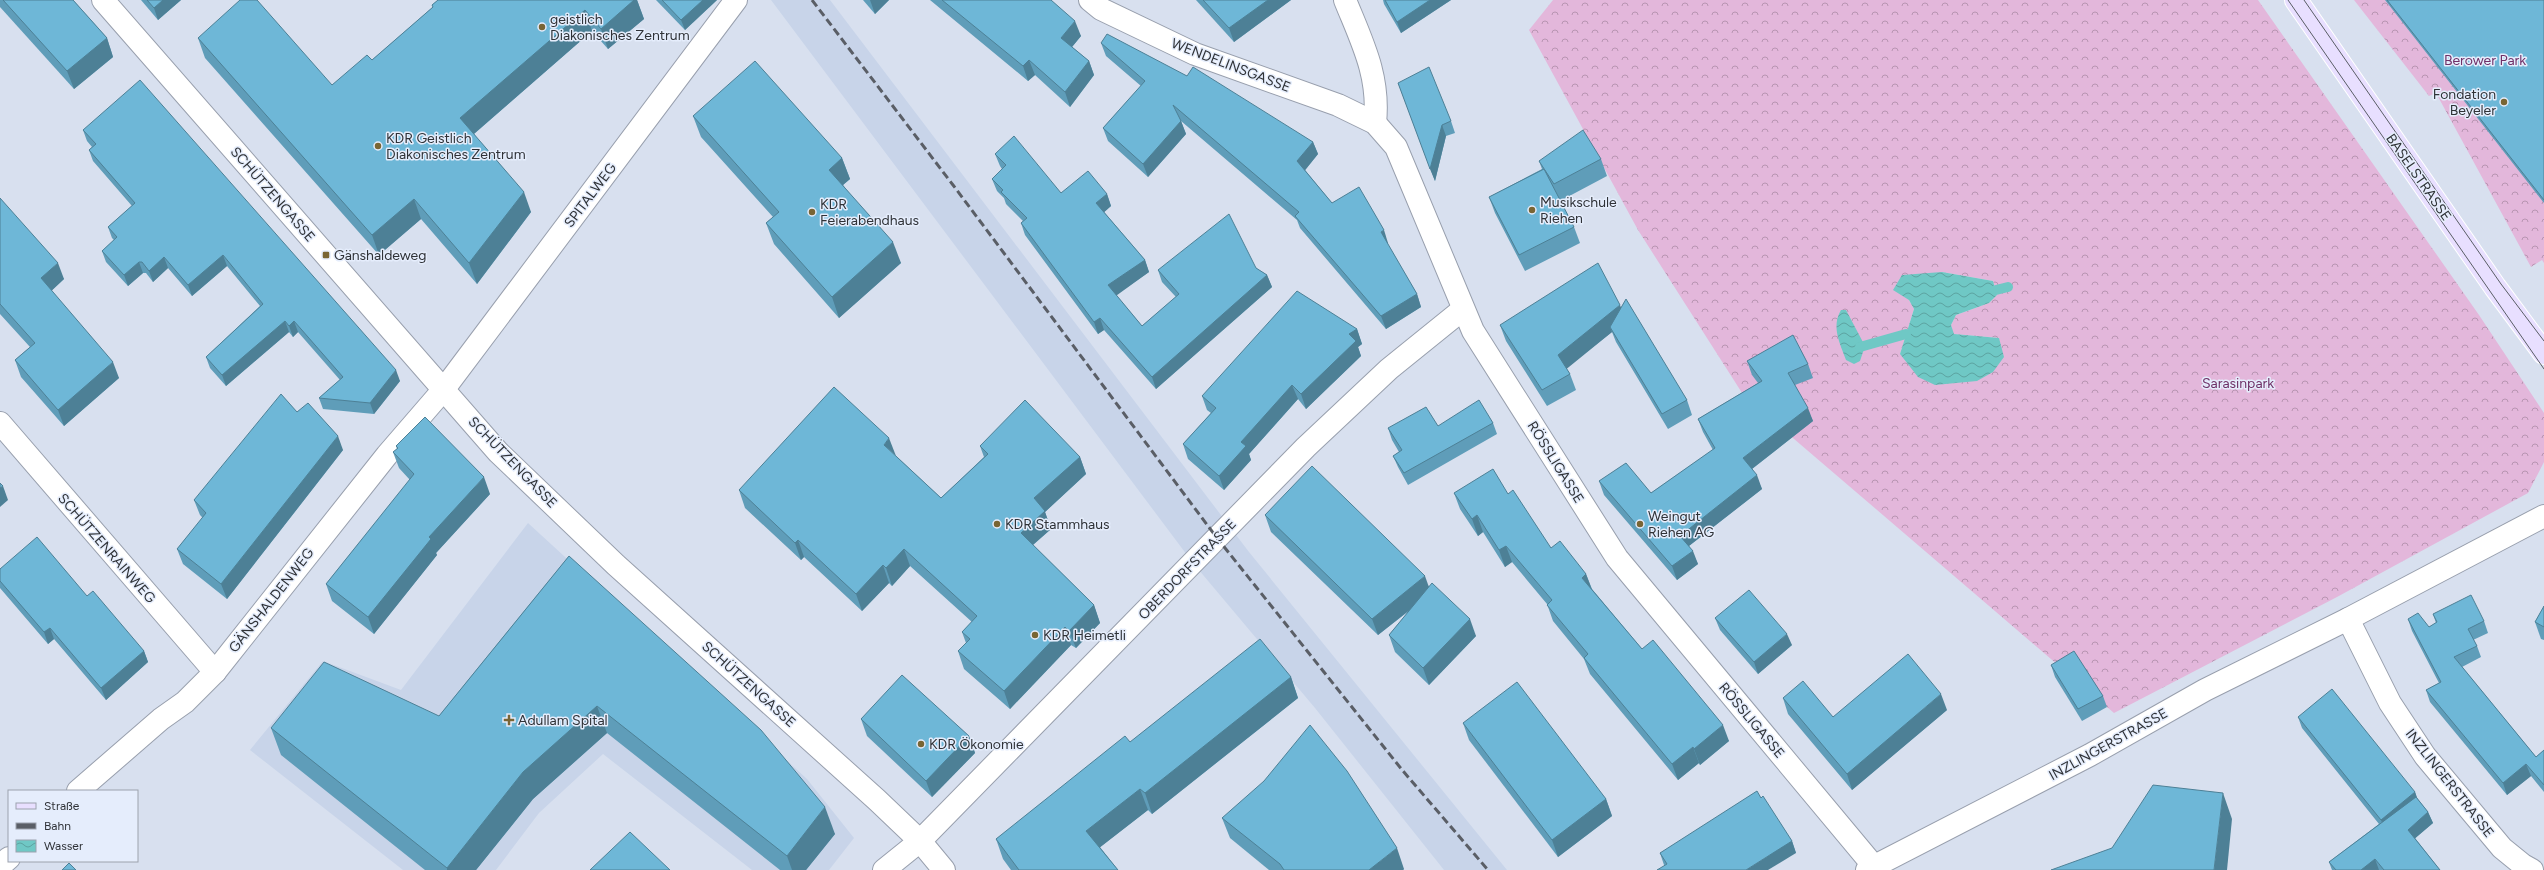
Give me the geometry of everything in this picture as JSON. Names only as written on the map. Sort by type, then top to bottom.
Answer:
[{"type":"main road","name":"BASELSTRASSE","points":[[2296,0],[2495,287],[2544,353]]},
{"type":"street","name":"SCHÜTZENGASSE","points":[[103,0],[498,452],[606,554],[920,841],[944,870]]},
{"type":"street","name":"SPITALWEG","points":[[444,389],[736,0]]},
{"type":"street","name":"WENDELINSGASSE","points":[[1090,0],[1101,10],[1195,54],[1338,105],[1375,123]]},
{"type":"street","points":[[1345,0],[1370,60],[1378,99],[1375,123]]},
{"type":"street","name":"RÖSSLIGASSE","points":[[1375,123],[1396,147],[1462,310],[1473,331],[1617,558],[1873,869]]},
{"type":"street","name":"OBERDORFSTRASSE","points":[[884,870],[920,841],[1306,447],[1389,369],[1462,310]]},
{"type":"street","name":"GÄNSHALDENWEG","points":[[79,790],[161,719],[185,702],[215,672],[387,455],[444,389]]},
{"type":"street","name":"SCHÜTZENRAINWEG","points":[[0,423],[215,672]]},
{"type":"street","name":"INZLINGERSTRASSE","points":[[1873,869],[2090,755],[2205,690],[2348,619],[2544,516]]},
{"type":"street","name":"INZLINGERSTRASSE","points":[[2348,619],[2390,703],[2425,756],[2502,848],[2523,866],[2532,870]]},
{"type":"street","points":[[0,866],[8,859]]},
{"type":"shaded area","points":[[771,0],[830,0],[1249,552],[1507,870],[1444,870],[1315,708],[1193,563]]},
{"type":"shaded area","name":"Adullam Spital","points":[[528,523],[807,779],[854,838],[829,870],[752,870],[603,754],[539,813],[496,870],[403,870],[250,750],[323,661],[401,690]]},
{"type":"green space","name":"Sarasinpark","points":[[1553,0],[2258,0],[2479,315],[2544,413],[2544,462],[2528,493],[2337,597],[2114,713],[1744,396],[1638,230],[1529,30]],"holes":[[[1942,272],[1993,281],[1997,295],[1989,303],[1956,315],[1951,325],[1953,334],[1999,338],[1900,354],[1914,309],[1909,300]]]},
{"type":"green space","name":"Berower Park","points":[[2354,0],[2544,0],[2544,263],[2542,260],[2531,267],[2436,93],[2429,96]]},
{"type":"water","points":[[1942,272],[1993,281],[1997,295],[1989,303],[1956,315],[1951,325],[1954,334],[1999,338],[2004,357],[1993,372],[1977,381],[1935,385],[1918,377],[1900,354],[1914,309],[1909,300],[1893,290],[1902,275]]},
{"type":"water","points":[[1841,310],[1846,310],[1865,346],[1860,361],[1854,364],[1846,360],[1839,341],[1837,323]]},
{"type":"building","points":[[3,0],[73,0],[107,38],[67,71]]},
{"type":"building","points":[[147,0],[163,0],[154,8]]},
{"type":"building","name":"KDR Geistlich Diakonisches Zentrum","points":[[240,0],[257,0],[332,85],[367,55],[372,60],[433,7],[432,5],[438,0],[634,0],[601,29],[585,10],[460,118],[524,192],[469,263],[414,199],[372,235],[198,38]]},
{"type":"building","points":[[662,0],[703,0],[681,20]]},
{"type":"building","points":[[942,0],[1051,0],[1075,21],[1061,38],[1089,61],[1065,92],[1029,60],[1023,66]]},
{"type":"building","points":[[1203,0],[1268,0],[1229,28]]},
{"type":"building","points":[[1385,0],[1430,0],[1397,22]]},
{"type":"building","name":"Berower Park","points":[[2387,0],[2544,0],[2544,200]]},
{"type":"building","points":[[1107,34],[1187,76],[1193,67],[1313,142],[1297,161],[1332,203],[1359,187],[1384,230],[1381,232],[1417,294],[1381,316],[1295,216],[1299,212],[1173,105],[1181,121],[1143,164],[1103,128],[1145,81],[1101,43]]},
{"type":"building","name":"KDR Feierabendhaus","points":[[755,61],[842,158],[829,170],[893,242],[832,297],[766,223],[779,212],[693,116]]},
{"type":"building","points":[[1429,67],[1451,121],[1442,125],[1430,169],[1398,83]]},
{"type":"building","points":[[140,80],[396,370],[370,403],[319,398],[343,377],[294,321],[289,326],[285,321],[222,375],[206,357],[263,304],[223,255],[188,285],[164,257],[149,271],[142,262],[139,262],[124,275],[102,251],[117,237],[108,227],[135,203],[89,150],[96,144],[83,130]]},
{"type":"building","points":[[1583,130],[1601,159],[1554,184],[1539,161]]},
{"type":"building","points":[[1014,136],[1061,193],[1088,171],[1107,194],[1096,203],[1145,260],[1108,285],[1142,326],[1179,294],[1158,270],[1229,214],[1256,268],[1267,275],[1152,377],[1100,318],[1094,322],[1021,223],[1027,218],[1001,192],[1003,190],[992,179],[1006,165],[995,154]]},
{"type":"building","points":[[1544,169],[1574,227],[1519,255],[1489,197]]},
{"type":"building","points":[[0,198],[58,263],[41,278],[113,362],[58,410],[15,360],[35,343],[0,304]]},
{"type":"building","points":[[1598,263],[1620,305],[1558,355],[1570,374],[1542,390],[1500,325]]},
{"type":"building","points":[[1297,291],[1357,329],[1349,334],[1356,341],[1301,394],[1292,385],[1241,442],[1246,446],[1219,476],[1183,444],[1216,408],[1202,396]]},
{"type":"building","points":[[1626,299],[1687,400],[1662,414],[1610,327]]},
{"type":"building","points":[[1793,335],[1808,364],[1788,373],[1808,408],[1743,458],[1757,475],[1680,536],[1693,551],[1672,566],[1599,481],[1626,463],[1651,493],[1715,448],[1698,419],[1762,381],[1747,361]]},
{"type":"building","points":[[834,387],[889,438],[884,445],[941,498],[988,454],[980,446],[1025,400],[1080,457],[1034,498],[1045,511],[1021,533],[1094,605],[1069,631],[1065,627],[1004,691],[958,651],[970,639],[962,632],[977,616],[904,549],[886,568],[883,565],[856,594],[798,540],[795,543],[739,490]]},
{"type":"building","points":[[281,394],[297,412],[308,403],[338,436],[221,584],[177,549],[206,513],[194,500]]},
{"type":"building","points":[[1479,400],[1493,423],[1404,473],[1393,456],[1402,450],[1388,428],[1426,407],[1438,426]]},
{"type":"building","points":[[425,417],[484,477],[429,537],[431,539],[368,617],[326,584],[414,474],[393,452],[398,448],[396,446]]},
{"type":"building","points":[[1312,466],[1425,576],[1372,619],[1265,515]]},
{"type":"building","points":[[1493,469],[1508,494],[1513,490],[1551,548],[1560,541],[1586,574],[1582,578],[1642,649],[1653,640],[1723,725],[1694,749],[1693,747],[1672,764],[1584,658],[1588,654],[1547,605],[1552,600],[1506,546],[1499,550],[1477,515],[1472,519],[1454,493]]},
{"type":"building","points":[[37,537],[87,596],[93,591],[144,651],[101,688],[50,628],[44,632],[0,581],[0,569]]},
{"type":"building","name":"Adullam Spital","points":[[569,556],[761,730],[825,807],[787,856],[597,706],[523,772],[447,868],[271,728],[324,662],[439,716]]},
{"type":"building","points":[[1432,583],[1470,619],[1423,668],[1389,635]]},
{"type":"building","points":[[1749,590],[1787,634],[1754,662],[1715,618]]},
{"type":"building","points":[[2471,595],[2484,621],[2468,629],[2477,646],[2454,657],[2536,757],[2544,750],[2544,785],[2526,764],[2503,783],[2426,690],[2441,682],[2408,619],[2418,613],[2429,627],[2437,622],[2433,614]]},
{"type":"building","points":[[2544,606],[2544,627],[2535,622]]},
{"type":"building","points":[[1260,639],[1291,677],[1145,793],[1140,789],[1086,831],[1118,870],[1019,870],[996,839],[1125,736],[1130,742]]},
{"type":"building","points":[[2074,651],[2103,696],[2078,709],[2051,665]]},
{"type":"building","points":[[1908,654],[1941,694],[1847,774],[1783,698],[1803,681],[1833,717]]},
{"type":"building","name":"KDR Ökonomie","points":[[902,675],[969,736],[926,781],[861,719]]},
{"type":"building","points":[[1517,682],[1606,799],[1552,840],[1463,723]]},
{"type":"building","points":[[2332,689],[2415,792],[2381,820],[2298,717]]},
{"type":"building","points":[[1310,725],[1347,771],[1397,848],[1369,870],[1284,870],[1280,864],[1222,818],[1264,781]]},
{"type":"building","points":[[2153,785],[2223,793],[2214,870],[2051,870],[2112,848]]},
{"type":"building","points":[[1757,791],[1761,798],[1763,796],[1792,841],[1746,870],[1657,870],[1667,864],[1660,853]]},
{"type":"building","points":[[2416,797],[2428,812],[2408,830],[2440,870],[2384,870],[2375,859],[2361,870],[2336,870],[2329,862]]},
{"type":"building","points":[[630,832],[670,870],[590,870]]},
{"type":"building","points":[[69,863],[76,870],[62,870]]},
{"type":"waterway","points":[[1996,290],[2008,287]]},
{"type":"waterway","points":[[1860,347],[1906,334]]},
{"type":"tram line","points":[[2288,0],[2544,369]]},
{"type":"tram line","points":[[2304,0],[2501,284],[2544,341]]},
{"type":"railway","points":[[812,0],[953,185],[1217,538],[1403,771],[1488,870]]},
{"type":"place","name":"geistlich Diakonisches Zentrum","points":[[542,27]]},
{"type":"place","name":"Fondation Beyeler","points":[[2504,102]]},
{"type":"place","name":"KDR Geistlich Diakonisches Zentrum","points":[[378,146]]},
{"type":"place","name":"Musikschule Riehen","points":[[1532,210]]},
{"type":"place","name":"KDR Feierabendhaus","points":[[812,212]]},
{"type":"place","name":"Gänshaldeweg","points":[[326,255]]},
{"type":"place","name":"KDR Stammhaus","points":[[997,524]]},
{"type":"place","name":"Weingut Riehen AG","points":[[1640,524]]},
{"type":"place","name":"KDR Heimetli","points":[[1035,635]]},
{"type":"place","name":"Adullam Spital","points":[[509,720]]},
{"type":"place","name":"KDR Ökonomie","points":[[921,744]]}]
